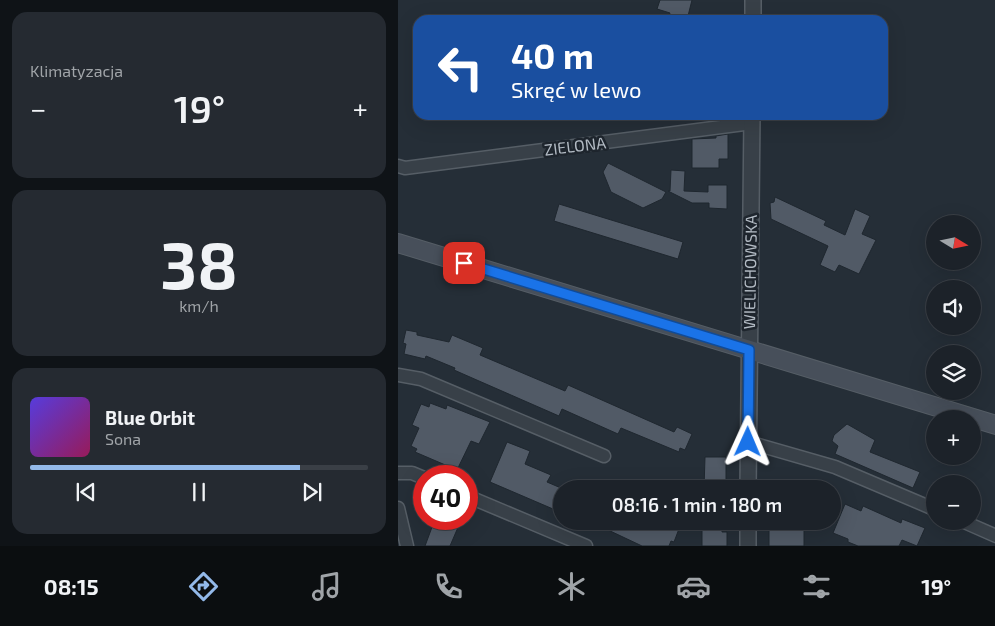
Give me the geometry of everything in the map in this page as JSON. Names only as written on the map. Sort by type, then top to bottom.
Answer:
[{"type":"main road","points":[[398,243],[996,425]]},
{"type":"street","points":[[753,0],[753,15]]},
{"type":"street","name":"ZIELONA","points":[[398,166],[404,168],[745,120]]},
{"type":"street","name":"WIELICHOWSKA","points":[[748,480],[752,120]]},
{"type":"street","points":[[398,375],[421,380],[604,456]]},
{"type":"street","points":[[748,442],[835,466],[926,506]]},
{"type":"street","points":[[398,473],[413,472]]},
{"type":"street","points":[[478,501],[586,546]]},
{"type":"street","points":[[398,508],[407,546]]},
{"type":"street","points":[[981,529],[996,536]]},
{"type":"street","points":[[748,530],[748,546]]},
{"type":"building","points":[[660,0],[692,0],[688,15],[669,15],[670,13],[657,9]]},
{"type":"building","points":[[728,134],[728,159],[719,159],[719,168],[692,168],[692,139],[716,138],[716,136]]},
{"type":"building","points":[[608,163],[666,192],[662,199],[643,208],[611,192],[603,172]]},
{"type":"building","points":[[671,170],[685,171],[684,191],[708,192],[708,185],[727,185],[727,209],[709,208],[709,203],[692,203],[668,191],[670,191]]},
{"type":"building","points":[[775,197],[826,221],[824,225],[845,235],[855,209],[870,216],[862,234],[876,240],[859,274],[839,265],[835,272],[820,265],[828,246],[771,219],[770,203],[774,202]]},
{"type":"building","points":[[559,204],[683,242],[678,259],[554,221]]},
{"type":"building","points":[[406,330],[417,332],[417,335],[449,342],[452,335],[483,348],[480,355],[565,391],[568,385],[674,432],[677,427],[692,434],[685,450],[680,448],[679,452],[621,428],[618,434],[562,409],[559,416],[426,356],[425,359],[404,354],[406,344],[403,343]]},
{"type":"building","points":[[430,403],[446,409],[447,405],[490,422],[479,444],[471,441],[459,465],[445,465],[415,452],[417,449],[411,446],[419,428],[412,425],[421,404],[429,407]]},
{"type":"building","points":[[847,424],[875,440],[870,452],[920,472],[913,488],[835,454],[838,446],[832,441],[834,435]]},
{"type":"building","points":[[507,442],[530,451],[525,464],[551,475],[547,482],[553,485],[553,509],[490,482]]},
{"type":"building","points":[[705,457],[726,457],[726,480],[704,480]]},
{"type":"building","points":[[845,504],[861,511],[863,506],[901,523],[902,519],[925,528],[917,546],[902,540],[899,546],[858,546],[848,542],[848,539],[833,533],[834,530],[841,530],[841,514]]},
{"type":"building","points":[[431,530],[457,530],[450,546],[425,546]]},
{"type":"building","points":[[608,530],[679,530],[674,542],[671,541],[669,546],[642,546]]},
{"type":"building","points":[[702,530],[722,530],[722,532],[727,532],[727,546],[702,546]]},
{"type":"building","points":[[769,530],[804,530],[804,546],[769,546]]},
{"type":"route","points":[[464,263],[749,350],[748,442]]}]
